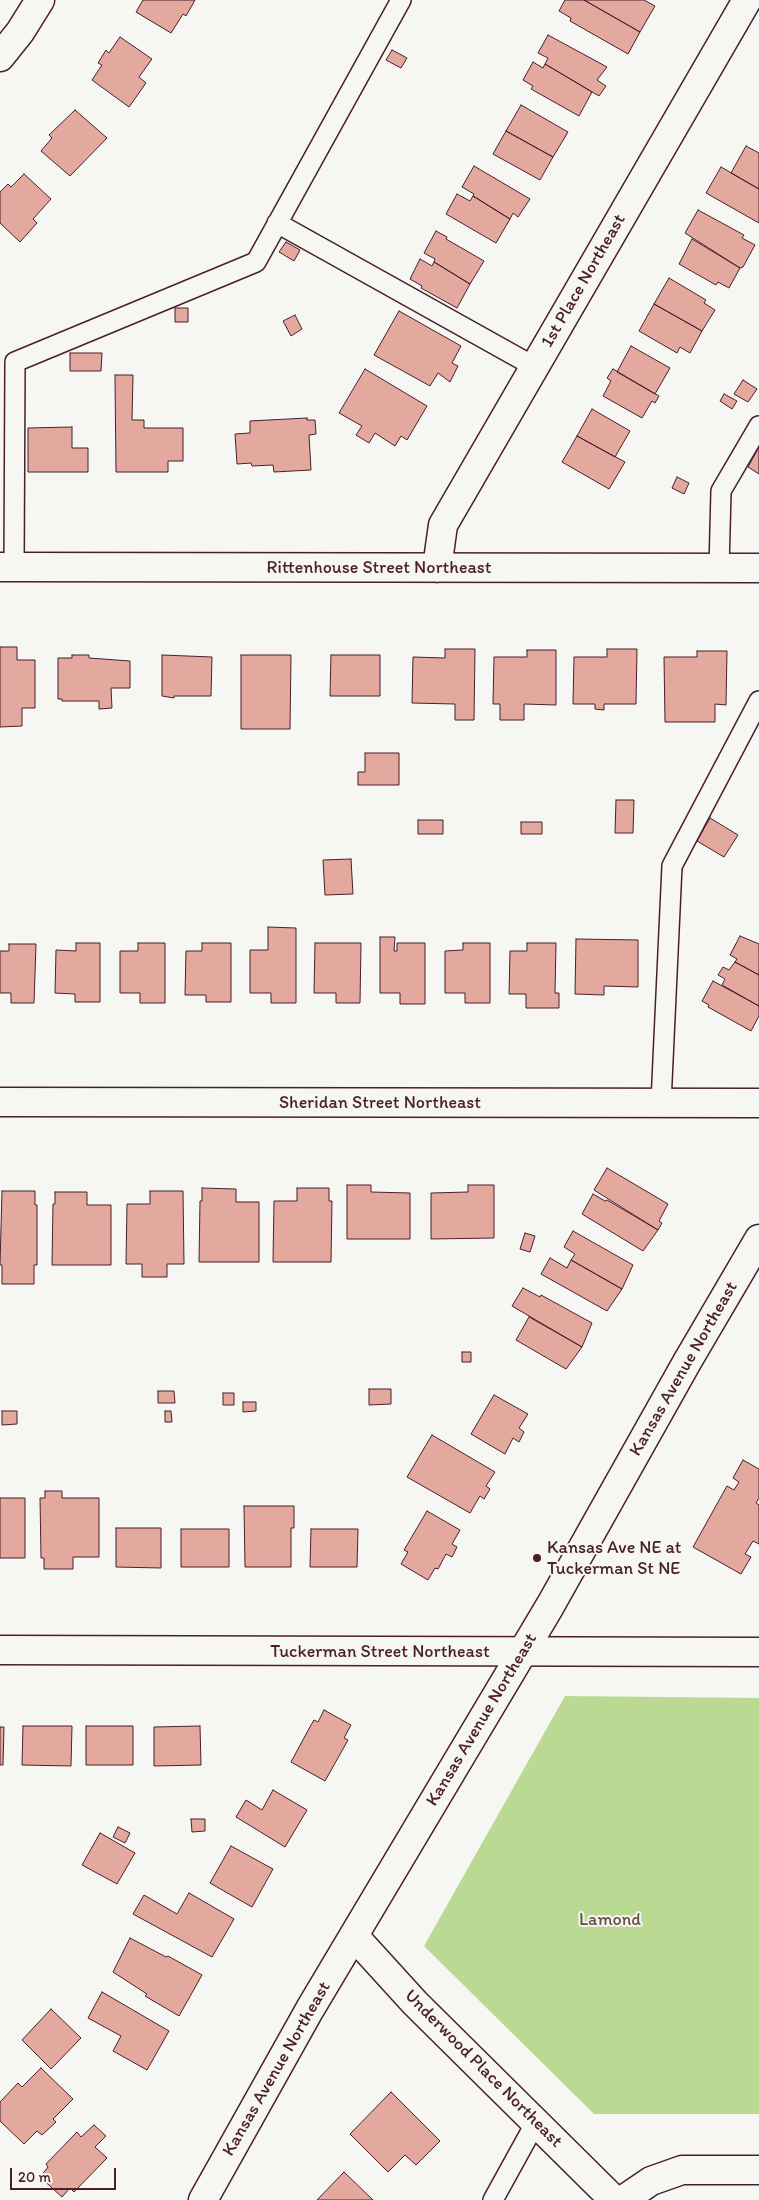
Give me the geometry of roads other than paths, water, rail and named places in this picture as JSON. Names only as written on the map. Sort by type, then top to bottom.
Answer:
[{"type":"street","points":[[0,57],[20,32],[40,0]]},
{"type":"street","name":"1st Place Northeast","points":[[437,568],[443,525],[747,0]]},
{"type":"street","name":"Rittenhouse Street Northeast","points":[[7,567],[759,568]]},
{"type":"street","name":"Sheridan Street Northeast","points":[[0,1102],[759,1103]]},
{"type":"street","name":"Kansas Avenue Northeast","points":[[203,2200],[310,2009],[522,1652],[759,1239]]},
{"type":"street","name":"Tuckerman Street Northeast","points":[[0,1650],[759,1652]]},
{"type":"street","name":"Underwood Place Northeast","points":[[354,1936],[415,2004],[614,2200]]},
{"type":"street","points":[[623,2200],[651,2181],[682,2170],[759,2170]]},
{"type":"lane","points":[[7,567],[15,362],[256,262],[401,0]]},
{"type":"lane","points":[[277,223],[535,367]]},
{"type":"lane","points":[[719,568],[721,491],[759,426]]},
{"type":"lane","points":[[662,1103],[672,866],[759,701]]},
{"type":"lane","points":[[493,2200],[536,2122]]},
{"type":"place","name":"Kansas Ave NE at Tuckerman St NE","points":[[537,1558]]},
{"type":"park label","name":"Lamond","points":[[610,1920]]}]
